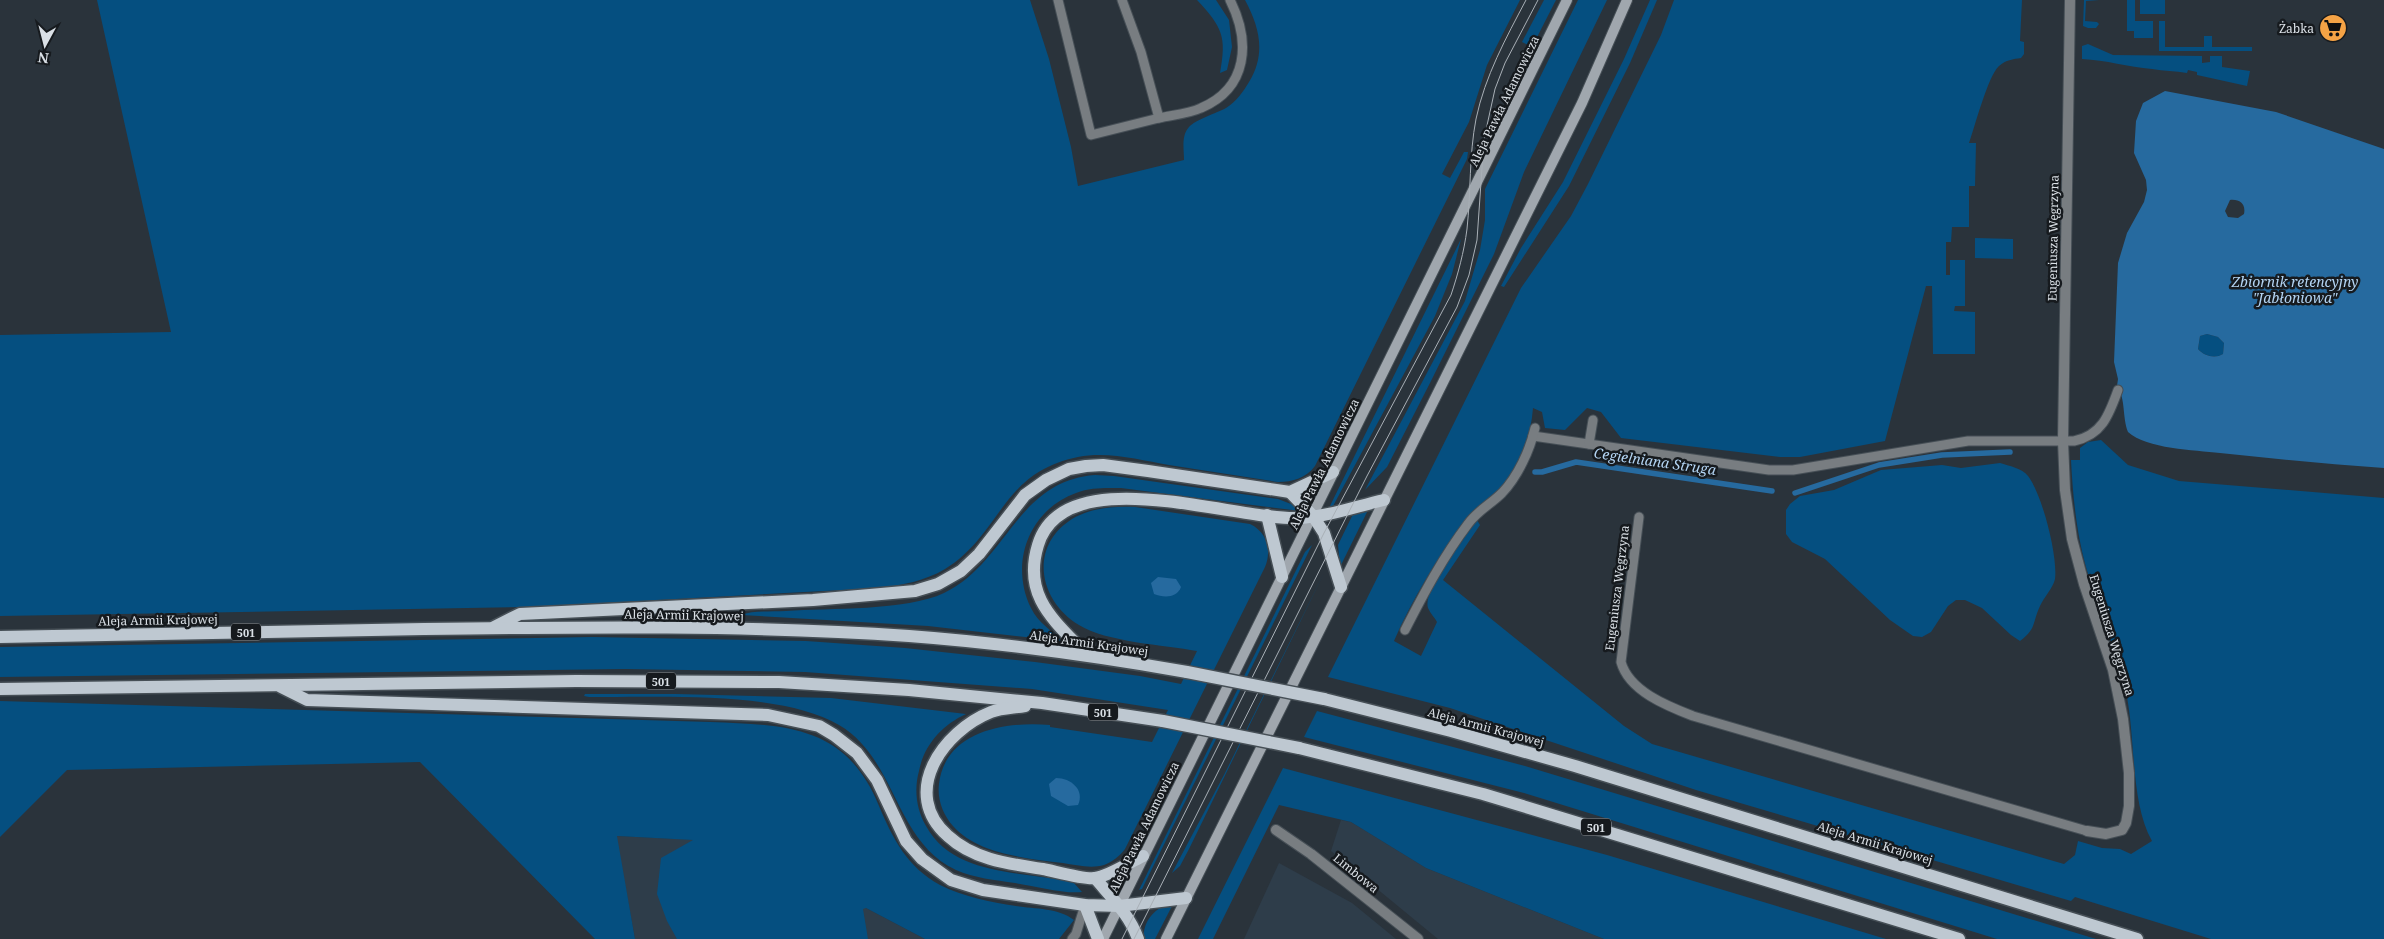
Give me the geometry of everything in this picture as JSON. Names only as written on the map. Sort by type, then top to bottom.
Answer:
[{"type":"main road","name":"Aleja Pawła Adamowicza","points":[[1104,939],[1567,0]]},
{"type":"main road","points":[[1166,939],[1582,104],[1627,0]]},
{"type":"main road","points":[[492,628],[520,614],[813,600],[915,591],[938,584],[961,572],[978,554],[1025,495],[1046,480],[1068,470],[1086,466],[1103,465],[1290,492],[1334,472]]},
{"type":"main road","points":[[1290,492],[1313,516],[1324,533],[1342,587]]},
{"type":"main road","points":[[1087,655],[1051,617],[1036,591],[1033,562],[1040,538],[1054,520],[1081,504],[1105,498],[1144,499],[1267,516],[1299,518],[1384,500]]},
{"type":"main road","points":[[1267,516],[1282,577]]},
{"type":"main road","name":"Aleja Armii Krajowej","points":[[0,637],[492,628],[697,628],[841,632],[970,641],[1087,655],[1187,672],[1324,699],[1451,731],[1575,766],[2137,939]]},
{"type":"main road","name":"501","points":[[0,689],[576,681],[779,682],[908,690],[1042,703],[1163,721],[1299,748],[1483,794],[1959,939]]},
{"type":"main road","points":[[279,686],[307,700],[759,714],[800,721],[827,730],[857,753],[877,780],[906,841],[922,859],[951,880],[983,890],[1085,905],[1120,906],[1186,898]]},
{"type":"main road","points":[[1042,703],[992,712],[954,734],[938,754],[932,766],[927,784],[929,802],[935,820],[948,836],[974,854],[996,861],[1095,878],[1144,856]]},
{"type":"main road","points":[[1095,878],[1120,906],[1138,939]]},
{"type":"main road","points":[[1085,905],[1098,939]]},
{"type":"street","name":"Eugeniusza Węgrzyna","points":[[2070,0],[2063,441],[2065,490],[2072,539],[2084,584],[2106,647],[2118,691],[2127,744],[2129,773],[2128,816],[2122,830],[2106,834],[2088,831]]},
{"type":"street","name":"Limbowa","points":[[1276,830],[1311,854],[1418,939]]},
{"type":"lane","points":[[1058,0],[1091,135],[1200,109],[1219,98],[1234,80],[1240,68],[1244,41],[1238,15],[1230,0]]},
{"type":"lane","points":[[1122,0],[1141,52],[1159,118]]},
{"type":"lane","points":[[1405,630],[1425,591],[1453,545],[1478,513],[1503,492],[1521,465],[1534,432],[1589,444],[1782,471],[1820,467],[1968,441],[2063,441],[2084,439],[2100,428],[2107,419],[2118,390]]},
{"type":"lane","points":[[1589,444],[1593,420]]},
{"type":"lane","name":"Eugeniusza Węgrzyna","points":[[1639,517],[1620,662],[1623,671],[1630,679],[1658,701],[1693,716],[2088,831]]},
{"type":"lane","points":[[1072,939],[1076,934],[1085,905]]},
{"type":"shaded area","points":[[97,0],[1030,0],[1049,59],[1071,147],[1078,186],[1184,160],[1184,138],[1189,127],[1233,103],[1254,72],[1258,61],[1259,41],[1254,21],[1245,0],[1520,0],[1487,65],[1469,122],[1442,174],[1450,178],[1464,152],[1468,152],[1467,159],[1315,466],[1308,474],[1299,478],[1278,482],[1124,457],[1089,455],[1078,457],[1052,465],[1032,476],[1017,490],[979,539],[964,555],[945,569],[905,584],[880,588],[528,607],[0,616],[0,335],[171,332]]},
{"type":"shaded area","points":[[1197,0],[1216,0],[1229,20],[1232,47],[1227,70],[1220,73],[1223,50],[1220,33],[1217,25]]},
{"type":"shaded area","points":[[1544,0],[1556,0],[1532,47],[1522,42]]},
{"type":"shaded area","points":[[1578,0],[1607,0],[1524,172],[1494,254],[1387,467],[1365,490],[1465,301],[1480,250],[1485,220],[1485,189]]},
{"type":"shaded area","points":[[1650,0],[1657,0],[1630,63],[1569,186],[1504,287],[1501,286],[1521,248],[1563,182],[1624,59]]},
{"type":"shaded area","points":[[1674,0],[2022,0],[2020,41],[2024,42],[2024,54],[2021,58],[2012,59],[1999,66],[1991,80],[1969,143],[1976,143],[1975,186],[1969,186],[1969,227],[1952,227],[1951,242],[1946,242],[1946,275],[1950,275],[1950,260],[1965,260],[1965,306],[1955,306],[1954,311],[1975,312],[1975,354],[1933,354],[1932,286],[1926,286],[1885,441],[1800,457],[1780,457],[1621,438],[1601,412],[1587,408],[1565,430],[1545,428],[1542,412],[1533,408],[1526,443],[1510,476],[1495,494],[1467,518],[1454,536],[1417,595],[1394,641],[1421,656],[1437,622],[1428,608],[1428,599],[1432,589],[1446,563],[1477,520],[1480,525],[1443,580],[1624,726],[1652,744],[2064,864],[2075,855],[2078,841],[2102,848],[2120,849],[2131,854],[2152,841],[2140,808],[2126,692],[2114,648],[2089,577],[2079,534],[2074,504],[2071,460],[2080,460],[2080,448],[2088,442],[2101,440],[2128,465],[2179,481],[2384,498],[2384,939],[2211,939],[2075,897],[2071,901],[1696,790],[1450,708],[1328,677],[1521,288],[1571,216],[1588,184],[1661,35]]},
{"type":"shaded area","points":[[2084,0],[2099,0],[2086,1],[2085,21],[2097,22],[2099,24],[2096,28],[2083,26]]},
{"type":"shaded area","points":[[2127,0],[2135,0],[2135,21],[2153,21],[2153,38],[2134,38],[2134,31],[2127,31]]},
{"type":"shaded area","points":[[2140,0],[2165,0],[2165,14],[2140,14]]},
{"type":"shaded area","points":[[2159,21],[2165,21],[2165,47],[2204,47],[2204,36],[2212,36],[2212,47],[2252,47],[2252,51],[2159,51]]},
{"type":"shaded area","points":[[2088,44],[2113,55],[2202,56],[2202,63],[2210,62],[2210,56],[2222,56],[2222,67],[2250,71],[2247,86],[2197,75],[2197,72],[2188,70],[2187,73],[2082,59],[2082,46]]},
{"type":"shaded area","points":[[1975,238],[2013,239],[2013,259],[1975,258]]},
{"type":"shaded area","points":[[1461,239],[1452,274],[1435,316],[1333,506],[1329,508]]},
{"type":"shaded area","points":[[2207,334],[2218,337],[2224,343],[2223,354],[2210,356],[2198,349],[2200,336]]},
{"type":"shaded area","points":[[2000,463],[2022,471],[2028,476],[2039,496],[2054,556],[2054,582],[2040,606],[2032,629],[2020,641],[1982,608],[1965,600],[1956,600],[1948,606],[1931,632],[1922,637],[1913,636],[1890,620],[1825,559],[1792,542],[1786,534],[1786,510],[1800,496],[1834,490],[1881,470],[1942,465],[1961,468]]},
{"type":"shaded area","points":[[1095,475],[1278,499],[1291,504],[1300,511],[1121,488],[1087,490],[1060,501],[1046,512],[1035,525],[1023,556],[1022,573],[1025,591],[1031,608],[1041,622],[1061,641],[928,626],[741,615],[757,612],[889,606],[928,599],[944,593],[965,580],[983,563],[1029,507],[1047,492],[1068,481]]},
{"type":"shaded area","points":[[1371,504],[1340,565],[1338,545],[1354,512]]},
{"type":"shaded area","points":[[1110,507],[1135,507],[1250,524],[1256,527],[1264,537],[1268,554],[1265,567],[1125,849],[1113,860],[1099,866],[1078,866],[1004,854],[964,836],[949,822],[941,806],[939,784],[944,766],[953,752],[965,741],[980,733],[1015,725],[1050,725],[1050,727],[1152,742],[1168,710],[1032,689],[805,672],[625,669],[0,677],[0,647],[592,637],[806,641],[905,648],[1035,662],[1140,676],[1181,684],[1197,651],[1136,642],[1090,631],[1065,615],[1055,602],[1044,574],[1044,559],[1049,544],[1058,531],[1072,519],[1094,510]]},
{"type":"shaded area","points":[[1312,545],[1142,889],[1139,890],[1305,552]]},
{"type":"shaded area","points":[[1324,573],[1189,849],[1180,866],[1172,873],[1225,773]]},
{"type":"shaded area","points":[[585,694],[831,698],[966,714],[949,724],[935,737],[921,762],[917,778],[917,799],[920,813],[926,826],[938,843],[954,855],[972,863],[1012,873],[1073,882],[1082,892],[1058,891],[977,877],[956,870],[936,857],[920,840],[873,758],[858,740],[839,725],[814,714],[784,706],[718,698],[589,697],[584,696]]},
{"type":"shaded area","points":[[0,701],[710,722],[764,725],[788,729],[811,735],[831,745],[849,759],[865,779],[902,851],[928,878],[968,896],[987,901],[1054,911],[1074,920],[1059,939],[925,939],[866,908],[863,909],[868,939],[677,939],[667,921],[657,894],[661,858],[693,840],[617,836],[635,939],[595,939],[420,762],[67,770],[0,837]]},
{"type":"shaded area","points":[[1317,711],[1525,766],[2096,939],[1997,939],[1524,793],[1304,737]]},
{"type":"shaded area","points":[[1283,768],[1607,855],[1886,939],[1604,939],[1426,868],[1351,822],[1279,805],[1213,939],[1198,939]]},
{"type":"shaded area","points":[[1341,820],[1351,822],[1426,868],[1604,939],[1438,939],[1331,851]]},
{"type":"shaded area","points":[[616,836],[825,846],[866,908],[925,939],[635,939]]},
{"type":"shaded area","points":[[1279,863],[1352,903],[1396,939],[1244,939]]},
{"type":"shaded area","points":[[1168,903],[1172,906],[1155,939],[1144,939],[1145,927],[1150,917]]},
{"type":"water","name":"Zbiornik retencyjny \"Jabłoniowa\"","points":[[2165,91],[2276,112],[2384,149],[2384,468],[2184,450],[2147,442],[2136,438],[2128,432],[2122,397],[2117,386],[2118,379],[2114,362],[2118,263],[2127,233],[2144,202],[2147,190],[2146,180],[2134,153],[2136,121],[2143,103]],"holes":[[[2230,200],[2237,200],[2242,203],[2244,214],[2238,218],[2228,217],[2225,211]],[[2207,334],[2218,337],[2224,343],[2223,354],[2210,356],[2198,349],[2200,336]]]},
{"type":"water","points":[[1158,577],[1176,579],[1181,587],[1179,591],[1170,596],[1154,594],[1151,583]]},
{"type":"water","points":[[1056,778],[1067,780],[1075,786],[1080,794],[1078,805],[1068,806],[1051,796],[1049,784]]},
{"type":"waterway","name":"Cegielniana Struga","points":[[1795,493],[1879,465],[1942,455],[2010,452]]},
{"type":"waterway","name":"Cegielniana Struga","points":[[1535,472],[1542,472],[1576,462],[1772,491]]},
{"type":"tram line","points":[[1122,939],[1324,533],[1451,295],[1466,238],[1472,146],[1480,103],[1497,58],[1526,0]]},
{"type":"tram line","points":[[1134,939],[1367,476],[1457,307],[1469,275],[1477,240],[1484,139],[1495,89],[1505,63],[1538,0]]},
{"type":"place","name":"Żabka","points":[[2333,28]]}]
